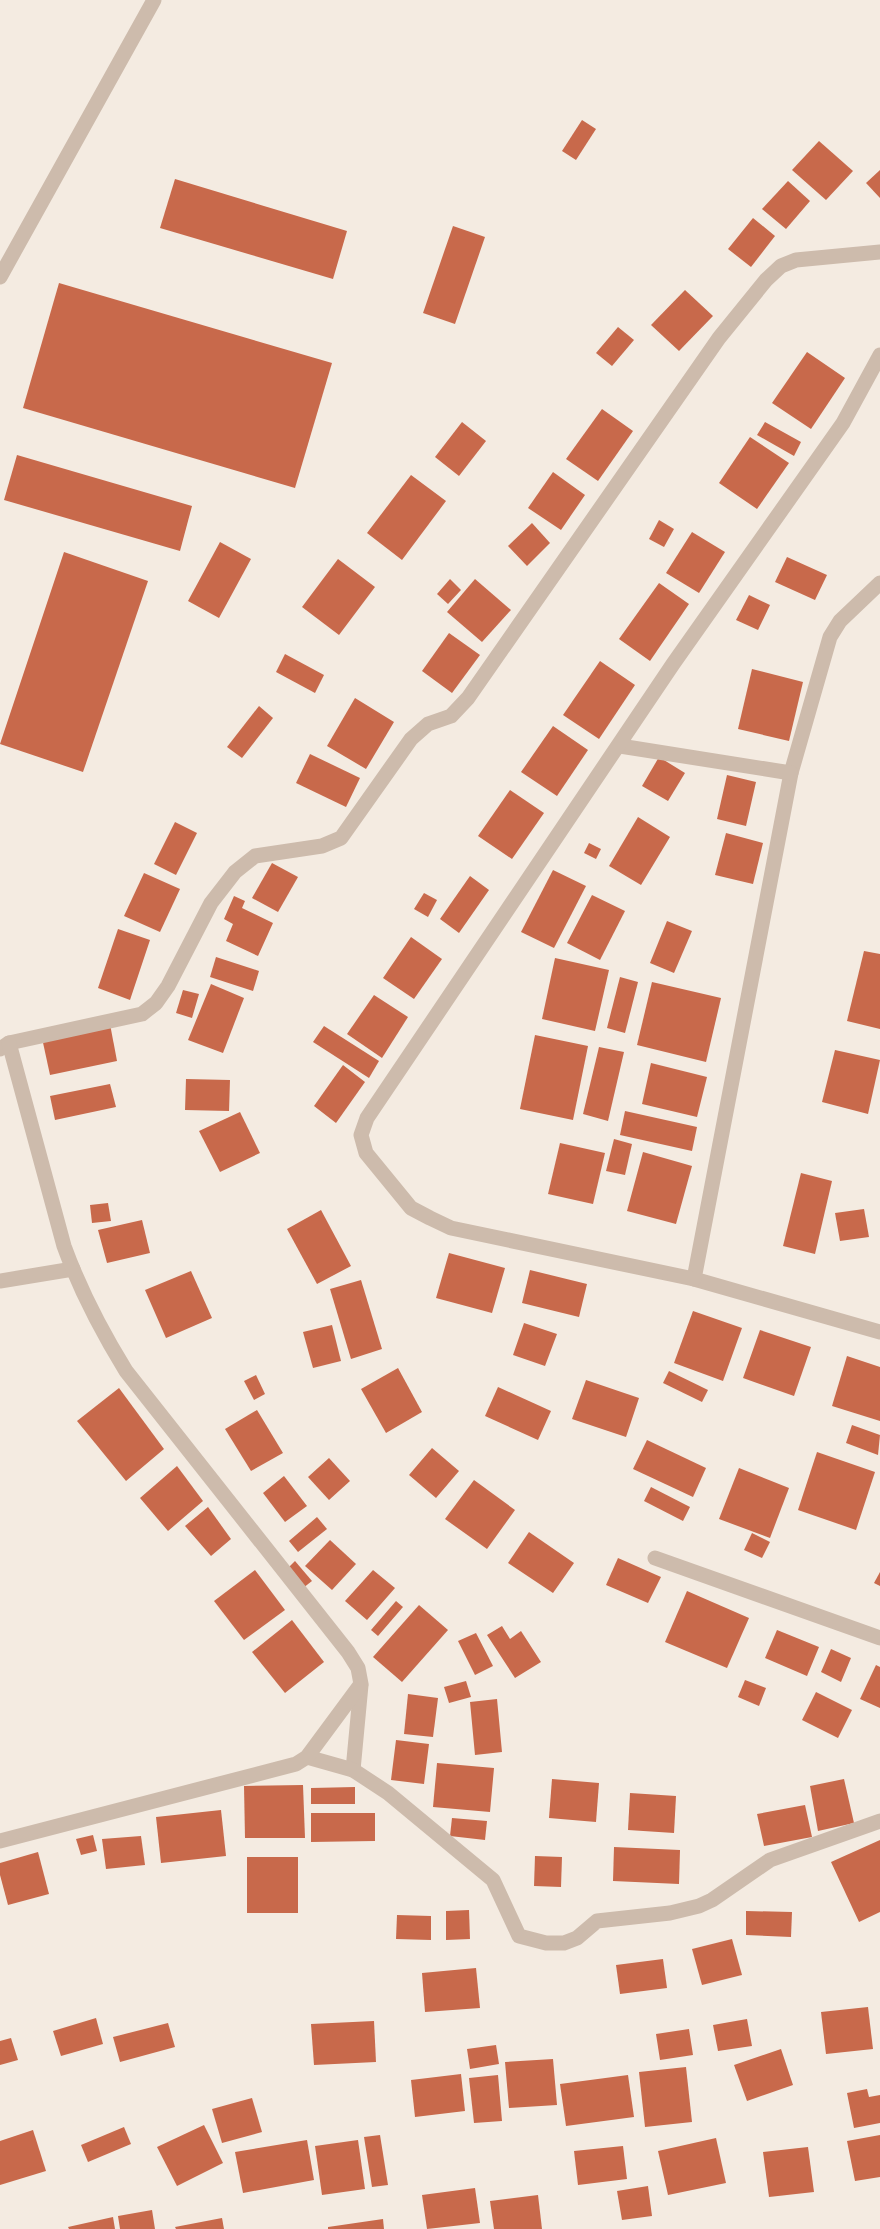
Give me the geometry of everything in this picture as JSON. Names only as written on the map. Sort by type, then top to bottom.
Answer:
[{"type":"street","points":[[0,277],[154,0]]},
{"type":"street","points":[[354,1770],[361,1684],[358,1668],[126,1371],[73,1269],[5,1046],[142,1014],[156,1003],[168,986],[211,903],[235,872],[255,856],[322,846],[341,838],[411,739],[428,724],[451,716],[468,698],[719,338],[766,280],[781,266],[796,260],[880,252]]},
{"type":"street","points":[[880,355],[843,423],[673,664],[620,746],[374,1108],[361,1135],[366,1153],[411,1208],[451,1228],[694,1279],[880,1332]]},
{"type":"street","points":[[694,1279],[791,773],[830,637],[840,621],[880,583]]},
{"type":"street","points":[[620,746],[791,773]]},
{"type":"street","points":[[0,1281],[73,1269]]},
{"type":"street","points":[[656,1558],[880,1638]]},
{"type":"street","points":[[0,1841],[283,1769],[308,1757],[361,1684]]},
{"type":"street","points":[[308,1757],[354,1770],[388,1793],[493,1880],[519,1936],[546,1943],[564,1943],[577,1938],[597,1921],[670,1913],[699,1906],[712,1900],[770,1860],[880,1821]]},
{"type":"building","points":[[582,120],[596,129],[576,160],[562,151]]},
{"type":"building","points":[[819,141],[853,171],[826,200],[792,170]]},
{"type":"building","points":[[880,170],[880,198],[866,183]]},
{"type":"building","points":[[175,179],[347,231],[333,279],[160,228]]},
{"type":"building","points":[[788,181],[810,201],[786,229],[762,209]]},
{"type":"building","points":[[753,218],[775,236],[751,267],[728,249]]},
{"type":"building","points":[[453,226],[485,237],[455,324],[423,313]]},
{"type":"building","points":[[59,283],[332,363],[295,488],[23,408]]},
{"type":"building","points":[[685,290],[713,316],[679,351],[651,325]]},
{"type":"building","points":[[618,327],[634,340],[612,366],[596,353]]},
{"type":"building","points":[[807,352],[845,378],[811,429],[772,403]]},
{"type":"building","points":[[602,409],[633,431],[598,481],[566,459]]},
{"type":"building","points":[[462,422],[486,441],[459,476],[435,457]]},
{"type":"building","points":[[765,422],[801,442],[794,456],[757,435]]},
{"type":"building","points":[[750,437],[789,463],[757,509],[719,483]]},
{"type":"building","points":[[17,455],[192,506],[180,551],[4,500]]},
{"type":"building","points":[[553,472],[585,495],[561,530],[528,508]]},
{"type":"building","points":[[411,475],[446,501],[402,560],[367,533]]},
{"type":"building","points":[[659,520],[674,529],[664,547],[649,539]]},
{"type":"building","points":[[532,523],[550,543],[527,566],[508,546]]},
{"type":"building","points":[[692,532],[725,552],[699,593],[666,573]]},
{"type":"building","points":[[220,542],[251,559],[219,618],[188,601]]},
{"type":"building","points":[[64,552],[148,581],[83,772],[0,744]]},
{"type":"building","points":[[787,557],[827,575],[815,600],[775,582]]},
{"type":"building","points":[[338,559],[375,587],[339,635],[302,607]]},
{"type":"building","points":[[450,579],[461,590],[448,604],[437,594]]},
{"type":"building","points":[[475,579],[511,610],[482,642],[447,612]]},
{"type":"building","points":[[659,583],[689,604],[650,661],[619,639]]},
{"type":"building","points":[[749,595],[770,605],[758,630],[736,620]]},
{"type":"building","points":[[449,633],[480,655],[452,693],[422,671]]},
{"type":"building","points":[[285,654],[324,675],[315,693],[276,672]]},
{"type":"building","points":[[600,661],[635,685],[599,739],[563,715]]},
{"type":"building","points":[[752,669],[803,682],[789,741],[738,729]]},
{"type":"building","points":[[355,698],[394,722],[366,769],[327,746]]},
{"type":"building","points":[[259,706],[273,718],[242,758],[227,747]]},
{"type":"building","points":[[553,726],[588,750],[557,796],[521,772]]},
{"type":"building","points":[[310,754],[360,778],[346,807],[296,783]]},
{"type":"building","points":[[659,757],[685,773],[668,801],[642,786]]},
{"type":"building","points":[[727,775],[756,782],[746,826],[717,819]]},
{"type":"building","points":[[510,790],[544,813],[512,859],[478,836]]},
{"type":"building","points":[[638,817],[670,837],[641,885],[609,866]]},
{"type":"building","points":[[175,822],[197,833],[176,875],[154,864]]},
{"type":"building","points":[[726,833],[763,843],[753,884],[715,875]]},
{"type":"building","points":[[589,843],[601,849],[596,859],[584,853]]},
{"type":"building","points":[[272,863],[298,877],[278,912],[252,898]]},
{"type":"building","points":[[553,870],[586,886],[554,948],[521,932]]},
{"type":"building","points":[[144,873],[180,889],[160,932],[124,916]]},
{"type":"building","points":[[470,876],[489,890],[459,933],[440,919]]},
{"type":"building","points":[[424,893],[437,900],[428,917],[414,909]]},
{"type":"building","points":[[592,895],[625,911],[600,960],[567,943]]},
{"type":"building","points":[[234,896],[245,901],[242,908],[273,923],[258,956],[226,941],[233,924],[224,919]]},
{"type":"building","points":[[667,921],[692,931],[674,973],[650,963]]},
{"type":"building","points":[[118,929],[150,940],[130,1000],[98,988]]},
{"type":"building","points":[[411,937],[442,959],[414,999],[383,978]]},
{"type":"building","points":[[864,951],[880,954],[880,1029],[847,1021]]},
{"type":"building","points":[[216,957],[259,971],[253,991],[210,977]]},
{"type":"building","points":[[555,958],[609,970],[595,1031],[542,1019]]},
{"type":"building","points":[[620,977],[638,982],[625,1033],[607,1028]]},
{"type":"building","points":[[652,982],[721,998],[706,1062],[637,1045]]},
{"type":"building","points":[[211,984],[244,998],[223,1053],[188,1040]]},
{"type":"building","points":[[183,990],[199,994],[192,1018],[176,1013]]},
{"type":"building","points":[[374,995],[408,1017],[382,1058],[347,1034]]},
{"type":"building","points":[[110,1024],[117,1061],[50,1075],[42,1038]]},
{"type":"building","points":[[324,1026],[379,1061],[369,1078],[313,1042]]},
{"type":"building","points":[[535,1035],[588,1046],[573,1120],[520,1109]]},
{"type":"building","points":[[599,1047],[624,1052],[608,1121],[583,1114]]},
{"type":"building","points":[[835,1050],[880,1060],[868,1114],[822,1102]]},
{"type":"building","points":[[651,1063],[707,1077],[697,1117],[642,1104]]},
{"type":"building","points":[[343,1065],[365,1082],[336,1123],[314,1106]]},
{"type":"building","points":[[186,1079],[230,1080],[229,1111],[185,1110]]},
{"type":"building","points":[[110,1084],[116,1107],[55,1120],[50,1096]]},
{"type":"building","points":[[625,1111],[697,1127],[692,1151],[620,1135]]},
{"type":"building","points":[[240,1112],[260,1153],[220,1172],[199,1131]]},
{"type":"building","points":[[614,1139],[632,1144],[625,1175],[606,1171]]},
{"type":"building","points":[[560,1143],[605,1153],[593,1204],[548,1194]]},
{"type":"building","points":[[643,1152],[692,1166],[676,1224],[627,1211]]},
{"type":"building","points":[[801,1173],[832,1181],[815,1254],[783,1246]]},
{"type":"building","points":[[108,1203],[111,1221],[92,1223],[90,1205]]},
{"type":"building","points":[[864,1209],[869,1237],[840,1241],[835,1213]]},
{"type":"building","points":[[321,1210],[351,1266],[317,1284],[287,1229]]},
{"type":"building","points":[[142,1220],[150,1253],[107,1263],[98,1230]]},
{"type":"building","points":[[449,1253],[505,1268],[492,1313],[436,1298]]},
{"type":"building","points":[[530,1270],[587,1284],[579,1317],[522,1303]]},
{"type":"building","points":[[191,1271],[212,1318],[166,1338],[145,1290]]},
{"type":"building","points":[[361,1280],[382,1349],[351,1359],[330,1289]]},
{"type":"building","points":[[693,1311],[742,1328],[723,1381],[674,1363]]},
{"type":"building","points":[[524,1323],[557,1334],[545,1366],[513,1355]]},
{"type":"building","points":[[332,1325],[341,1361],[313,1368],[303,1332]]},
{"type":"building","points":[[760,1330],[811,1347],[794,1396],[743,1378]]},
{"type":"building","points":[[847,1356],[880,1367],[880,1421],[832,1406]]},
{"type":"building","points":[[398,1368],[422,1412],[386,1433],[361,1389]]},
{"type":"building","points":[[669,1371],[708,1390],[702,1402],[663,1383]]},
{"type":"building","points":[[256,1375],[265,1394],[254,1400],[244,1381]]},
{"type":"building","points":[[586,1380],[639,1398],[626,1437],[572,1419]]},
{"type":"building","points":[[498,1387],[551,1411],[538,1440],[485,1416]]},
{"type":"building","points":[[119,1388],[164,1449],[126,1481],[77,1421]]},
{"type":"building","points":[[257,1410],[283,1453],[251,1471],[225,1429]]},
{"type":"building","points":[[852,1425],[880,1435],[878,1455],[846,1443]]},
{"type":"building","points":[[647,1440],[706,1468],[693,1497],[633,1469]]},
{"type":"building","points":[[432,1448],[459,1471],[436,1498],[409,1475]]},
{"type":"building","points":[[817,1452],[875,1472],[856,1530],[798,1510]]},
{"type":"building","points":[[329,1458],[350,1481],[329,1500],[308,1477]]},
{"type":"building","points":[[177,1466],[203,1501],[168,1531],[140,1498]]},
{"type":"building","points":[[739,1468],[789,1488],[770,1538],[719,1519]]},
{"type":"building","points":[[284,1476],[307,1506],[285,1522],[263,1493]]},
{"type":"building","points":[[474,1480],[515,1510],[487,1549],[445,1519]]},
{"type":"building","points":[[651,1487],[690,1507],[683,1521],[644,1501]]},
{"type":"building","points":[[208,1507],[231,1539],[211,1556],[185,1526]]},
{"type":"building","points":[[317,1517],[327,1529],[298,1552],[289,1541]]},
{"type":"building","points":[[529,1532],[574,1563],[553,1593],[508,1563]]},
{"type":"building","points":[[752,1533],[770,1542],[762,1558],[744,1550]]},
{"type":"building","points":[[330,1540],[356,1564],[332,1590],[305,1566]]},
{"type":"building","points":[[618,1558],[661,1577],[648,1603],[606,1585]]},
{"type":"building","points":[[295,1561],[312,1581],[303,1588],[287,1569]]},
{"type":"building","points":[[255,1570],[285,1610],[244,1640],[214,1601]]},
{"type":"building","points":[[373,1570],[395,1588],[367,1620],[345,1601]]},
{"type":"building","points":[[880,1572],[880,1586],[874,1583]]},
{"type":"building","points":[[687,1591],[749,1618],[727,1668],[665,1642]]},
{"type":"building","points":[[396,1601],[403,1607],[378,1636],[371,1630]]},
{"type":"building","points":[[419,1605],[448,1630],[402,1682],[373,1657]]},
{"type":"building","points":[[292,1620],[324,1662],[285,1693],[252,1652]]},
{"type":"building","points":[[502,1626],[510,1639],[521,1631],[541,1662],[515,1678],[487,1635]]},
{"type":"building","points":[[777,1630],[819,1647],[807,1676],[765,1658]]},
{"type":"building","points":[[476,1633],[493,1666],[475,1675],[458,1641]]},
{"type":"building","points":[[831,1649],[851,1658],[841,1682],[821,1672]]},
{"type":"building","points":[[876,1665],[880,1667],[880,1708],[860,1699]]},
{"type":"building","points":[[745,1680],[766,1688],[759,1706],[738,1697]]},
{"type":"building","points":[[466,1681],[471,1697],[449,1703],[444,1687]]},
{"type":"building","points":[[816,1692],[852,1710],[838,1738],[802,1720]]},
{"type":"building","points":[[408,1694],[438,1698],[433,1737],[404,1734]]},
{"type":"building","points":[[497,1699],[502,1752],[475,1755],[470,1702]]},
{"type":"building","points":[[396,1740],[429,1744],[424,1784],[391,1780]]},
{"type":"building","points":[[437,1763],[494,1768],[490,1812],[433,1807]]},
{"type":"building","points":[[552,1779],[599,1783],[596,1822],[549,1818]]},
{"type":"building","points":[[844,1779],[854,1823],[818,1831],[810,1786]]},
{"type":"building","points":[[303,1785],[305,1838],[245,1838],[244,1786]]},
{"type":"building","points":[[355,1787],[355,1804],[311,1804],[311,1788]]},
{"type":"building","points":[[630,1793],[676,1796],[674,1833],[628,1830]]},
{"type":"building","points":[[805,1805],[812,1837],[764,1846],[757,1814]]},
{"type":"building","points":[[221,1810],[226,1856],[161,1863],[156,1817]]},
{"type":"building","points":[[311,1813],[375,1813],[375,1841],[311,1842]]},
{"type":"building","points":[[452,1818],[487,1821],[485,1840],[450,1836]]},
{"type":"building","points":[[93,1835],[97,1851],[81,1855],[76,1839]]},
{"type":"building","points":[[141,1836],[145,1865],[106,1869],[102,1839]]},
{"type":"building","points":[[880,1840],[880,1912],[859,1922],[831,1862]]},
{"type":"building","points":[[614,1847],[680,1850],[679,1884],[613,1881]]},
{"type":"building","points":[[38,1852],[49,1894],[8,1905],[0,1875],[0,1863]]},
{"type":"building","points":[[535,1856],[562,1857],[561,1887],[534,1886]]},
{"type":"building","points":[[247,1857],[298,1857],[298,1913],[247,1913]]},
{"type":"building","points":[[469,1910],[470,1939],[446,1940],[446,1911]]},
{"type":"building","points":[[746,1911],[792,1912],[791,1937],[746,1935]]},
{"type":"building","points":[[397,1915],[431,1916],[431,1940],[396,1939]]},
{"type":"building","points":[[732,1939],[742,1975],[702,1985],[692,1949]]},
{"type":"building","points":[[663,1959],[667,1988],[620,1994],[616,1965]]},
{"type":"building","points":[[476,1968],[480,2008],[425,2012],[422,1973]]},
{"type":"building","points":[[868,2007],[873,2049],[826,2054],[821,2012]]},
{"type":"building","points":[[96,2018],[103,2044],[61,2056],[53,2031]]},
{"type":"building","points":[[747,2019],[752,2046],[718,2051],[713,2025]]},
{"type":"building","points":[[374,2021],[376,2062],[314,2065],[311,2024]]},
{"type":"building","points":[[168,2023],[175,2047],[120,2062],[113,2037]]},
{"type":"building","points":[[689,2029],[693,2055],[660,2060],[656,2034]]},
{"type":"building","points":[[11,2038],[18,2060],[0,2065],[0,2041]]},
{"type":"building","points":[[496,2045],[499,2064],[470,2069],[467,2049]]},
{"type":"building","points":[[781,2049],[793,2085],[747,2101],[734,2065]]},
{"type":"building","points":[[553,2059],[557,2105],[509,2108],[505,2062]]},
{"type":"building","points":[[686,2067],[692,2122],[645,2127],[639,2072]]},
{"type":"building","points":[[461,2074],[465,2111],[415,2117],[411,2080]]},
{"type":"building","points":[[498,2075],[502,2121],[474,2123],[469,2078]]},
{"type":"building","points":[[628,2075],[634,2117],[566,2126],[560,2084]]},
{"type":"building","points":[[867,2089],[869,2097],[880,2095],[880,2123],[854,2128],[847,2093]]},
{"type":"building","points":[[252,2098],[262,2132],[222,2143],[212,2109]]},
{"type":"building","points":[[204,2125],[223,2163],[177,2186],[157,2147]]},
{"type":"building","points":[[124,2127],[131,2144],[88,2162],[81,2145]]},
{"type":"building","points":[[33,2130],[46,2171],[0,2185],[0,2141]]},
{"type":"building","points":[[380,2135],[388,2185],[372,2187],[364,2137]]},
{"type":"building","points":[[880,2135],[880,2177],[855,2181],[847,2141]]},
{"type":"building","points":[[716,2138],[726,2183],[668,2195],[658,2151]]},
{"type":"building","points":[[307,2140],[314,2180],[243,2193],[235,2152]]},
{"type":"building","points":[[358,2140],[365,2189],[322,2195],[315,2146]]},
{"type":"building","points":[[623,2146],[627,2179],[578,2185],[574,2151]]},
{"type":"building","points":[[808,2147],[814,2192],[769,2197],[763,2152]]},
{"type":"building","points":[[648,2186],[652,2216],[622,2220],[617,2191]]},
{"type":"building","points":[[475,2188],[480,2223],[427,2229],[422,2195]]},
{"type":"building","points":[[538,2195],[542,2229],[494,2229],[490,2201]]},
{"type":"building","points":[[152,2210],[155,2229],[120,2229],[118,2216]]},
{"type":"building","points":[[113,2217],[115,2229],[69,2229],[68,2227]]},
{"type":"building","points":[[222,2218],[224,2229],[176,2229],[175,2227]]},
{"type":"building","points":[[383,2219],[384,2229],[328,2229],[328,2227]]}]
